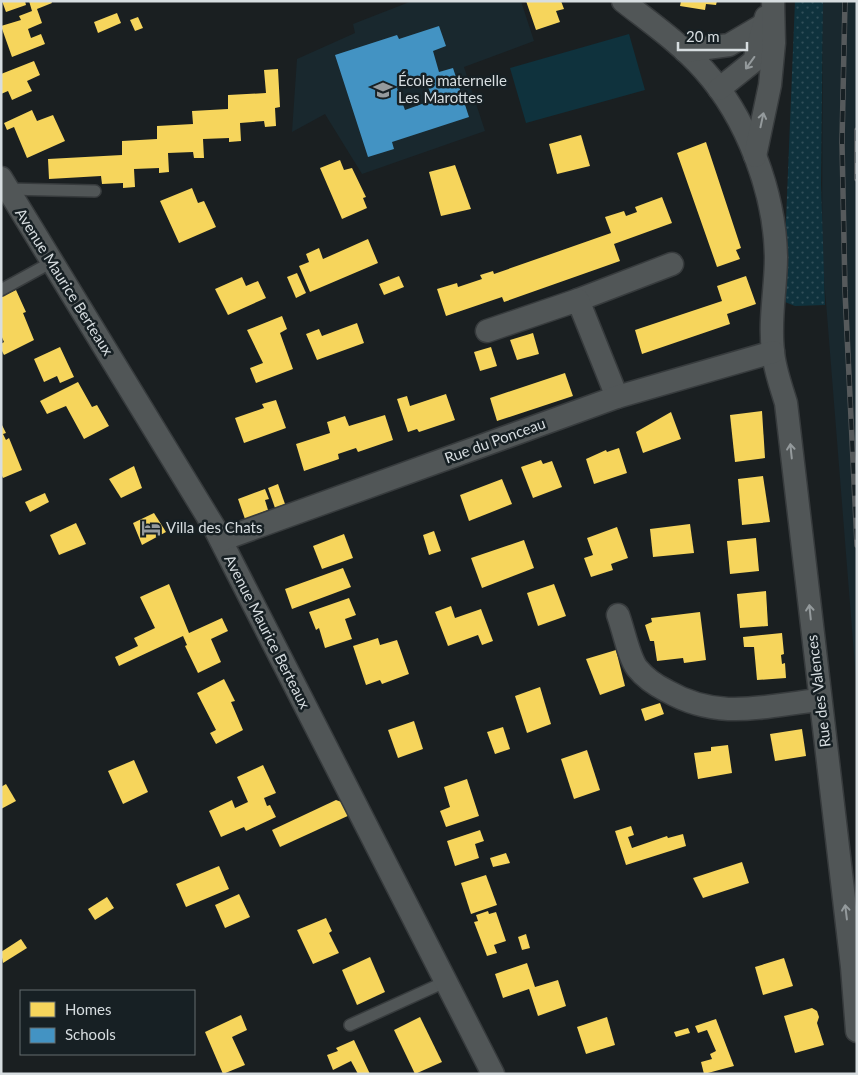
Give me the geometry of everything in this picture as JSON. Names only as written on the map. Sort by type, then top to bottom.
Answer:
[{"type":"street","name":"Rue des Valences","points":[[623,1],[684,51],[725,98],[755,156],[766,188],[776,256],[772,352],[786,403],[852,967],[857,1031]]},
{"type":"street","points":[[725,98],[754,61],[763,25],[773,2]]},
{"type":"street","points":[[755,156],[770,85],[774,43],[773,2]]},
{"type":"street","points":[[684,51],[729,45],[763,25]]},
{"type":"street","points":[[725,98],[752,98],[770,85]]},
{"type":"street","name":"Avenue Maurice Berteaux","points":[[4,184],[221,540],[493,1074]]},
{"type":"street","points":[[487,331],[578,300],[672,264]]},
{"type":"street","points":[[578,300],[618,397]]},
{"type":"street","name":"Rue du Ponceau","points":[[221,540],[618,397],[772,352]]},
{"type":"street","points":[[618,615],[636,668],[657,686],[680,699],[704,708],[736,710],[820,700]]},
{"type":"lane","points":[[4,184],[95,191]]},
{"type":"lane","points":[[1,290],[52,262]]},
{"type":"lane","points":[[350,1025],[447,981]]},
{"type":"shaded area","name":"École maternelle Les Marottes","points":[[412,1],[521,1],[534,41],[464,67],[485,131],[362,174],[325,114],[292,132],[297,59],[355,33],[353,24]]},
{"type":"shaded area","points":[[795,1],[823,1],[821,184],[825,305],[795,306],[785,302],[784,269]]},
{"type":"shaded area","points":[[823,1],[857,1],[857,692],[822,252]]},
{"type":"shaded area","points":[[629,34],[645,90],[526,123],[510,68]]},
{"type":"building: Homes","points":[[2,1],[25,1],[26,5],[6,12]]},
{"type":"building: Homes","points":[[29,1],[51,1],[52,3],[37,9],[42,23],[28,29],[31,38],[41,34],[45,44],[12,57],[1,26],[21,20],[19,16],[32,11]]},
{"type":"building: Homes","points":[[526,1],[561,1],[564,9],[556,11],[560,22],[536,30]]},
{"type":"building: Homes","points":[[681,1],[717,1],[716,5],[706,4],[705,10],[680,6]]},
{"type":"building: Homes","points":[[117,13],[121,23],[98,33],[94,22]]},
{"type":"building: Homes","points":[[138,17],[143,28],[135,31],[130,20]]},
{"type":"building: Homes","points":[[34,61],[40,75],[27,81],[32,91],[12,100],[8,91],[1,94],[1,74]]},
{"type":"building: Homes","points":[[278,69],[280,107],[275,108],[276,126],[265,127],[264,121],[240,123],[241,141],[229,142],[229,138],[203,139],[204,158],[194,158],[193,152],[168,153],[169,172],[159,173],[159,168],[134,169],[135,187],[123,188],[123,183],[102,184],[101,176],[49,179],[48,159],[122,155],[122,141],[157,139],[157,126],[193,124],[192,111],[228,109],[228,95],[266,93],[264,70]]},
{"type":"building: Homes","points":[[32,110],[37,121],[53,115],[65,141],[27,158],[14,127],[7,130],[4,123]]},
{"type":"building: Homes","points":[[581,135],[590,166],[557,174],[549,144]]},
{"type":"building: Homes","points":[[706,142],[741,248],[736,250],[740,259],[717,267],[677,153]]},
{"type":"building: Homes","points":[[340,160],[344,170],[352,168],[366,197],[363,198],[367,208],[342,219],[320,168]]},
{"type":"building: Homes","points":[[455,165],[471,209],[441,216],[429,172]]},
{"type":"building: Homes","points":[[192,188],[198,203],[204,201],[216,227],[179,243],[160,201]]},
{"type":"building: Homes","points":[[662,197],[672,223],[614,244],[620,261],[504,302],[502,297],[446,316],[437,289],[457,283],[458,287],[482,279],[480,275],[493,271],[494,274],[611,233],[605,217],[624,211],[626,216],[637,212],[635,207]]},
{"type":"building: Homes","points":[[368,239],[378,263],[310,292],[299,266],[309,262],[306,254],[319,248],[323,259]]},
{"type":"building: Homes","points":[[297,273],[306,293],[296,298],[287,277]]},
{"type":"building: Homes","points":[[399,276],[404,287],[384,295],[379,284]]},
{"type":"building: Homes","points":[[746,276],[756,304],[727,314],[730,324],[642,354],[635,330],[722,301],[717,286]]},
{"type":"building: Homes","points":[[242,277],[246,286],[258,281],[266,298],[228,315],[215,289]]},
{"type":"building: Homes","points":[[16,290],[26,312],[23,313],[34,340],[4,355],[1,349],[1,344],[4,342],[1,335],[1,297]]},
{"type":"building: Homes","points":[[282,316],[287,329],[280,333],[293,369],[256,383],[250,368],[263,363],[247,330]]},
{"type":"building: Homes","points":[[357,323],[364,343],[317,360],[306,334],[319,329],[322,336]]},
{"type":"building: Homes","points":[[533,333],[539,354],[517,360],[510,340]]},
{"type":"building: Homes","points":[[60,347],[74,377],[60,383],[57,376],[44,382],[34,359]]},
{"type":"building: Homes","points":[[491,347],[497,366],[480,371],[474,352]]},
{"type":"building: Homes","points":[[565,373],[573,396],[497,421],[490,398]]},
{"type":"building: Homes","points":[[78,382],[92,407],[97,405],[109,426],[84,439],[66,406],[47,414],[40,401]]},
{"type":"building: Homes","points":[[446,394],[455,420],[419,432],[417,429],[408,432],[397,399],[407,396],[410,406]]},
{"type":"building: Homes","points":[[276,400],[286,428],[244,443],[235,418],[264,408],[262,404]]},
{"type":"building: Homes","points":[[762,411],[765,458],[735,462],[730,415]]},
{"type":"building: Homes","points":[[671,412],[681,439],[643,453],[636,432]]},
{"type":"building: Homes","points":[[385,415],[393,440],[358,452],[356,448],[338,454],[339,459],[304,471],[296,444],[330,433],[327,422],[345,416],[349,426]]},
{"type":"building: Homes","points":[[1,423],[6,433],[3,434],[6,440],[9,438],[22,470],[3,478],[1,474]]},
{"type":"building: Homes","points":[[619,448],[627,473],[594,484],[586,459],[606,450],[607,452]]},
{"type":"building: Homes","points":[[541,460],[543,464],[552,461],[562,487],[533,498],[521,467]]},
{"type":"building: Homes","points":[[134,466],[142,488],[121,498],[109,479]]},
{"type":"building: Homes","points":[[763,476],[770,522],[742,525],[738,479]]},
{"type":"building: Homes","points":[[502,479],[512,504],[469,521],[460,495]]},
{"type":"building: Homes","points":[[278,484],[285,504],[275,508],[268,488]]},
{"type":"building: Homes","points":[[265,489],[269,499],[265,500],[268,510],[245,519],[238,499]]},
{"type":"building: Homes","points":[[45,493],[49,502],[30,512],[25,502]]},
{"type":"building: Homes","points":[[154,513],[166,532],[142,545],[133,523]]},
{"type":"building: Homes","points":[[76,523],[86,544],[59,555],[50,535]]},
{"type":"building: Homes","points":[[690,524],[694,553],[653,557],[650,529]]},
{"type":"building: Homes","points":[[617,527],[628,558],[611,564],[613,570],[591,577],[584,558],[593,555],[587,538]]},
{"type":"building: Homes","points":[[434,531],[441,551],[429,555],[423,535]]},
{"type":"building: Homes","points":[[344,534],[353,558],[322,569],[313,546]]},
{"type":"building: Homes","points":[[756,538],[759,571],[730,574],[727,541]]},
{"type":"building: Homes","points":[[524,540],[534,568],[482,588],[471,558]]},
{"type":"building: Homes","points":[[343,568],[351,587],[292,609],[285,589]]},
{"type":"building: Homes","points":[[169,584],[189,633],[222,618],[228,631],[211,639],[221,662],[198,673],[185,646],[187,645],[183,636],[119,666],[115,657],[138,646],[134,638],[155,628],[140,597]]},
{"type":"building: Homes","points":[[554,584],[566,616],[538,626],[527,593]]},
{"type":"building: Homes","points":[[766,591],[768,626],[740,628],[737,594]]},
{"type":"building: Homes","points":[[349,598],[356,615],[345,619],[352,639],[325,648],[319,628],[316,630],[309,612]]},
{"type":"building: Homes","points":[[451,606],[455,618],[481,609],[493,641],[482,645],[478,635],[448,646],[435,612]]},
{"type":"building: Homes","points":[[700,612],[706,660],[684,663],[683,658],[657,661],[654,641],[650,641],[645,625],[652,622],[651,618]]},
{"type":"building: Homes","points":[[782,633],[784,654],[781,655],[782,664],[785,663],[786,678],[757,680],[754,647],[744,647],[743,637]]},
{"type":"building: Homes","points":[[378,638],[380,645],[397,640],[409,674],[382,684],[380,680],[366,685],[353,646]]},
{"type":"building: Homes","points":[[616,650],[625,686],[600,695],[586,659]]},
{"type":"building: Homes","points":[[224,679],[235,701],[231,702],[243,730],[216,744],[210,733],[216,730],[197,693]]},
{"type":"building: Homes","points":[[540,687],[551,724],[527,733],[515,696]]},
{"type":"building: Homes","points":[[660,703],[664,714],[645,721],[641,709]]},
{"type":"building: Homes","points":[[414,721],[423,749],[398,758],[388,730]]},
{"type":"building: Homes","points":[[503,727],[510,749],[495,754],[487,732]]},
{"type":"building: Homes","points":[[802,729],[806,756],[775,761],[770,734]]},
{"type":"building: Homes","points":[[728,745],[732,773],[698,779],[694,753],[711,751],[711,747]]},
{"type":"building: Homes","points":[[587,750],[600,790],[574,799],[561,759]]},
{"type":"building: Homes","points":[[134,760],[148,792],[123,804],[108,771]]},
{"type":"building: Homes","points":[[263,765],[276,793],[264,798],[267,806],[270,805],[276,817],[246,831],[244,827],[221,837],[209,811],[232,800],[235,808],[248,802],[237,777]]},
{"type":"building: Homes","points":[[467,779],[479,816],[446,827],[440,811],[450,807],[444,787]]},
{"type":"building: Homes","points":[[6,784],[16,801],[1,809],[1,787]]},
{"type":"building: Homes","points":[[336,800],[347,804],[352,814],[280,847],[272,830]]},
{"type":"building: Homes","points":[[631,826],[634,835],[628,837],[632,848],[667,836],[668,838],[683,834],[686,846],[626,865],[615,831]]},
{"type":"building: Homes","points":[[480,830],[484,841],[475,844],[479,858],[455,866],[447,841]]},
{"type":"building: Homes","points":[[506,853],[510,863],[493,867],[490,858]]},
{"type":"building: Homes","points":[[742,862],[749,883],[703,898],[693,878]]},
{"type":"building: Homes","points":[[219,866],[229,889],[186,907],[176,884]]},
{"type":"building: Homes","points":[[486,875],[497,905],[471,914],[461,883]]},
{"type":"building: Homes","points":[[239,894],[250,917],[225,928],[215,905]]},
{"type":"building: Homes","points":[[107,897],[114,908],[95,920],[88,909]]},
{"type":"building: Homes","points":[[488,911],[489,914],[496,912],[506,941],[494,945],[497,953],[487,956],[474,922],[478,921],[476,915]]},
{"type":"building: Homes","points":[[326,918],[332,931],[329,933],[339,953],[313,964],[297,930]]},
{"type":"building: Homes","points":[[526,934],[530,948],[522,950],[518,937]]},
{"type":"building: Homes","points":[[21,939],[27,948],[3,963],[1,952]]},
{"type":"building: Homes","points":[[370,957],[385,992],[357,1005],[342,970]]},
{"type":"building: Homes","points":[[784,958],[793,986],[763,995],[755,967]]},
{"type":"building: Homes","points":[[527,963],[535,987],[558,980],[566,1006],[538,1016],[529,989],[503,998],[495,974]]},
{"type":"building: Homes","points":[[812,1008],[817,1011],[819,1017],[817,1023],[824,1045],[795,1053],[784,1016]]},
{"type":"building: Homes","points":[[241,1015],[247,1030],[232,1037],[245,1065],[223,1074],[205,1032]]},
{"type":"building: Homes","points":[[420,1017],[442,1062],[415,1074],[394,1030]]},
{"type":"building: Homes","points":[[607,1017],[615,1045],[586,1054],[577,1027]]},
{"type":"building: Homes","points":[[716,1019],[734,1066],[704,1074],[701,1062],[712,1059],[710,1054],[716,1051],[707,1030],[698,1033],[695,1026]]},
{"type":"building: Homes","points":[[688,1028],[690,1033],[676,1037],[674,1032]]},
{"type":"building: Homes","points":[[354,1040],[370,1074],[358,1074],[351,1061],[333,1070],[327,1055],[338,1051],[336,1048]]},
{"type":"building: Schools","points":[[439,26],[446,46],[433,51],[439,72],[453,68],[469,117],[392,142],[394,149],[368,157],[335,55],[397,35],[399,39]],"holes":[[[425,79],[433,100],[405,110],[397,88]]]},
{"type":"railway","points":[[845,1],[842,142],[845,291],[857,545]]},
{"type":"railway","points":[[857,130],[857,179]]},
{"type":"place","name":"École maternelle Les Marottes","points":[[383,90]]},
{"type":"place","name":"Villa des Chats","points":[[151,528]]}]
